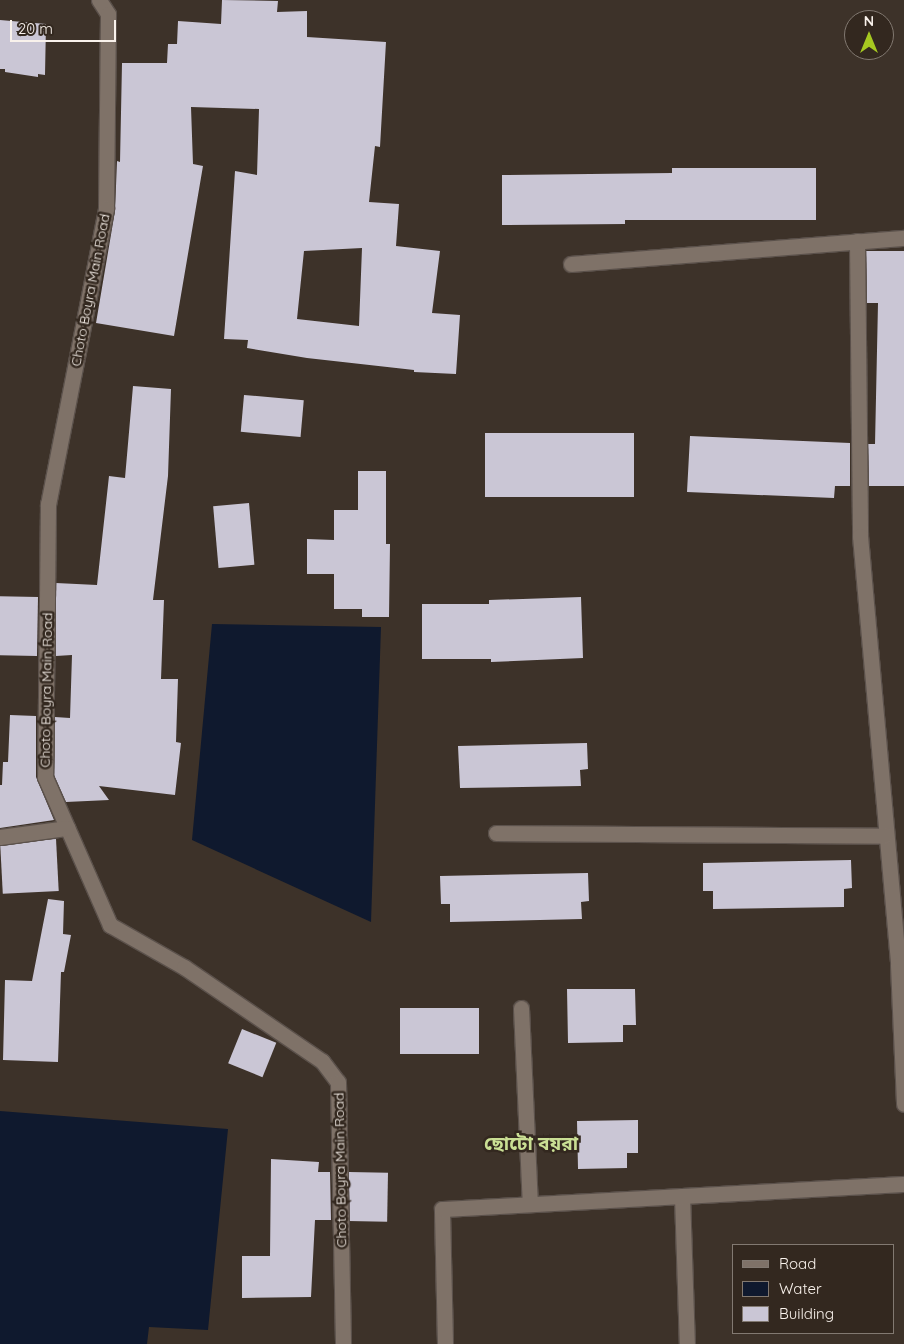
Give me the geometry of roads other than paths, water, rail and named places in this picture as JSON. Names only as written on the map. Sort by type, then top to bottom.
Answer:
[{"type":"street","name":"Choto Boyra Main Road","points":[[98,0],[108,14],[106,209],[48,504],[45,777],[110,925],[184,967],[322,1060],[338,1082],[344,1344]]},
{"type":"street","points":[[571,264],[904,238]]},
{"type":"street","points":[[857,241],[860,536],[885,836],[901,965],[904,1104]]},
{"type":"street","points":[[0,837],[68,828]]},
{"type":"street","points":[[496,833],[885,836]]},
{"type":"street","points":[[521,1008],[530,1204]]},
{"type":"street","points":[[446,1344],[442,1209],[904,1184]]},
{"type":"street","points":[[682,1196],[687,1344]]},
{"type":"water","points":[[212,624],[381,627],[371,922],[192,840]]},
{"type":"water","points":[[0,1111],[228,1129],[208,1330],[149,1327],[147,1344],[0,1344]]},
{"type":"district","name":"ছোটো বয়রা","points":[[531,1144]]}]
